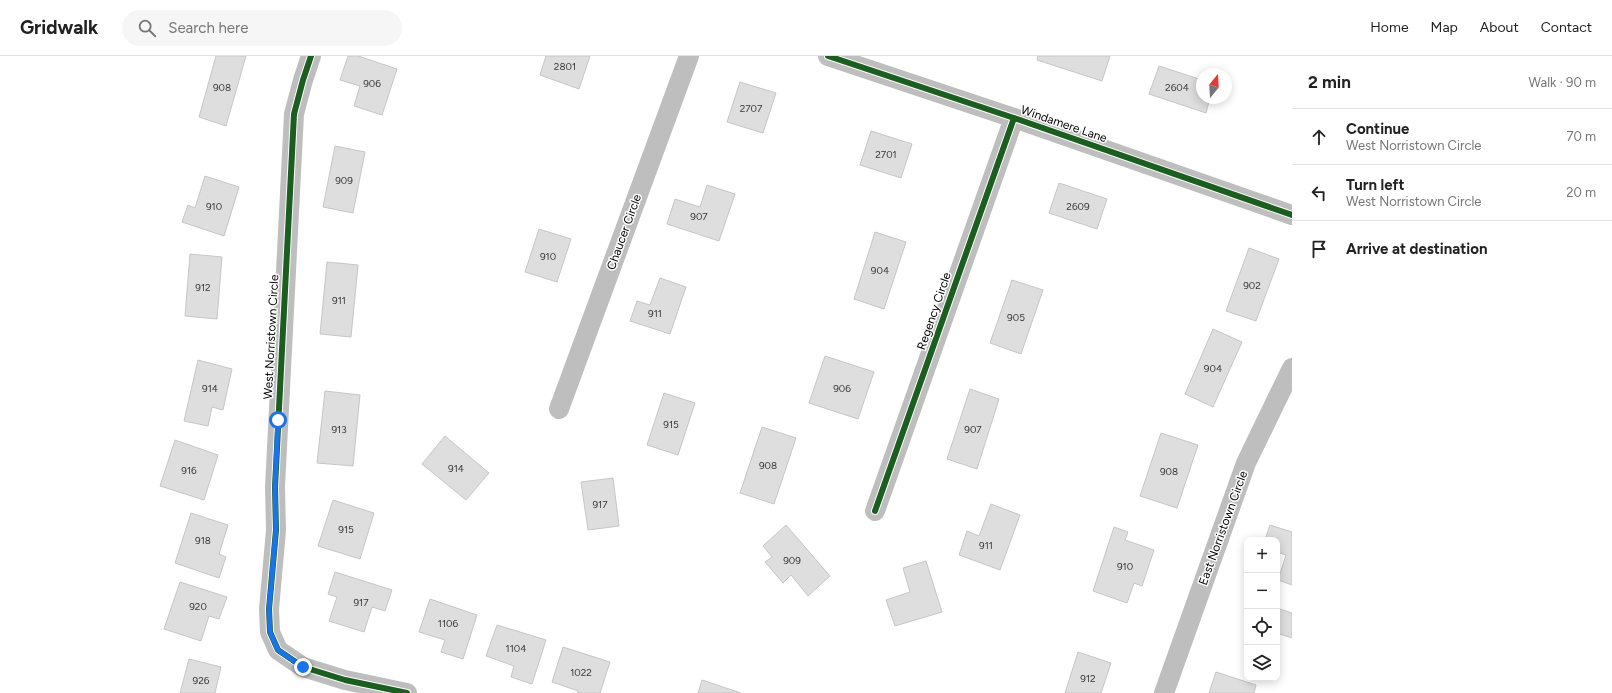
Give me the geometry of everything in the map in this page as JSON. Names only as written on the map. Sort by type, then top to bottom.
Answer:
[{"type":"street","name":"West Norristown Circle","points":[[311,56],[294,114],[275,480],[276,530],[269,609],[270,632],[278,650],[303,667],[346,680],[407,693]]},
{"type":"street","name":"Chaucer Circle","points":[[559,409],[689,56]]},
{"type":"street","name":"Windamere Lane","points":[[828,56],[1014,118],[1292,215]]},
{"type":"street","name":"Regency Circle","points":[[875,511],[1014,118]]},
{"type":"street","name":"East Norristown Circle","points":[[1164,693],[1246,463],[1292,368]]},
{"type":"building","points":[[216,56],[246,56],[226,126],[199,117]]},
{"type":"building","points":[[348,56],[358,56],[397,69],[382,115],[354,106],[360,86],[340,80]]},
{"type":"building","points":[[546,56],[590,56],[579,89],[540,75]]},
{"type":"building","points":[[1038,56],[1110,56],[1102,81],[1037,60]]},
{"type":"building","points":[[1159,66],[1196,78],[1196,104],[1208,104],[1206,113],[1149,94]]},
{"type":"building","points":[[740,82],[776,93],[763,133],[727,122]]},
{"type":"building","points":[[871,131],[912,144],[901,178],[860,165]]},
{"type":"building","points":[[335,146],[365,152],[353,213],[323,207]]},
{"type":"building","points":[[205,176],[239,187],[224,236],[182,222],[188,205],[195,208]]},
{"type":"building","points":[[1059,183],[1107,199],[1097,229],[1049,213]]},
{"type":"building","points":[[707,185],[735,194],[719,241],[667,224],[675,199],[700,207]]},
{"type":"building","points":[[539,229],[571,239],[557,282],[525,272]]},
{"type":"building","points":[[875,232],[906,242],[884,309],[854,299]]},
{"type":"building","points":[[1249,248],[1279,259],[1256,321],[1226,311]]},
{"type":"building","points":[[190,254],[222,257],[217,319],[185,316]]},
{"type":"building","points":[[327,262],[358,265],[351,337],[320,334]]},
{"type":"building","points":[[660,278],[686,287],[670,334],[630,321],[637,301],[650,305]]},
{"type":"building","points":[[1012,280],[1043,290],[1021,354],[990,343]]},
{"type":"building","points":[[1213,329],[1242,342],[1213,407],[1185,394]]},
{"type":"building","points":[[825,356],[874,372],[858,419],[809,403]]},
{"type":"building","points":[[198,360],[232,369],[223,410],[212,407],[208,426],[184,421]]},
{"type":"building","points":[[970,389],[999,399],[977,469],[947,459]]},
{"type":"building","points":[[325,391],[360,395],[353,466],[317,463]]},
{"type":"building","points":[[664,393],[695,403],[678,455],[647,445]]},
{"type":"building","points":[[762,427],[796,438],[774,504],[740,493]]},
{"type":"building","points":[[1161,433],[1198,445],[1177,508],[1140,496]]},
{"type":"building","points":[[445,436],[489,473],[466,500],[422,464]]},
{"type":"building","points":[[175,440],[218,455],[204,500],[160,486]]},
{"type":"building","points":[[613,478],[619,526],[588,530],[581,482]]},
{"type":"building","points":[[333,500],[374,513],[360,559],[318,546]]},
{"type":"building","points":[[991,504],[1020,515],[1000,570],[959,555],[967,531],[979,536]]},
{"type":"building","points":[[191,513],[228,525],[219,554],[226,557],[219,578],[175,563]]},
{"type":"building","points":[[786,525],[830,576],[808,596],[791,575],[783,583],[765,562],[772,557],[763,546]]},
{"type":"building","points":[[1270,525],[1292,532],[1292,585],[1280,581],[1280,574],[1286,555],[1280,553],[1280,537],[1266,537]]},
{"type":"building","points":[[1114,527],[1128,532],[1125,540],[1154,550],[1142,586],[1134,583],[1127,603],[1093,591]]},
{"type":"building","points":[[926,561],[942,612],[895,626],[886,600],[910,592],[903,568]]},
{"type":"building","points":[[335,572],[392,590],[385,611],[372,607],[364,632],[329,621],[337,597],[328,594]]},
{"type":"building","points":[[180,582],[227,597],[219,619],[209,616],[201,641],[164,629]]},
{"type":"building","points":[[430,599],[477,615],[463,659],[441,652],[445,640],[419,632]]},
{"type":"building","points":[[1280,609],[1292,613],[1292,638],[1280,634]]},
{"type":"building","points":[[497,625],[546,640],[532,684],[511,677],[514,666],[486,656]]},
{"type":"building","points":[[563,647],[610,662],[600,693],[577,693],[578,691],[552,682]]},
{"type":"building","points":[[1078,652],[1111,663],[1101,693],[1065,693]]},
{"type":"building","points":[[189,659],[221,667],[215,693],[180,693]]},
{"type":"building","points":[[1216,672],[1256,685],[1254,693],[1209,693]]},
{"type":"building","points":[[702,680],[741,693],[698,693]]},
{"type":"cycle path","points":[[311,56],[294,114],[275,487],[276,530],[269,609],[270,632],[278,650],[303,667],[345,680],[407,693]]},
{"type":"cycle path","points":[[828,56],[1014,118],[1292,215]]},
{"type":"cycle path","points":[[875,511],[1014,118]]},
{"type":"route","points":[[278,420],[275,487],[276,530],[274,572],[269,609],[270,632],[278,650],[303,667]]}]
